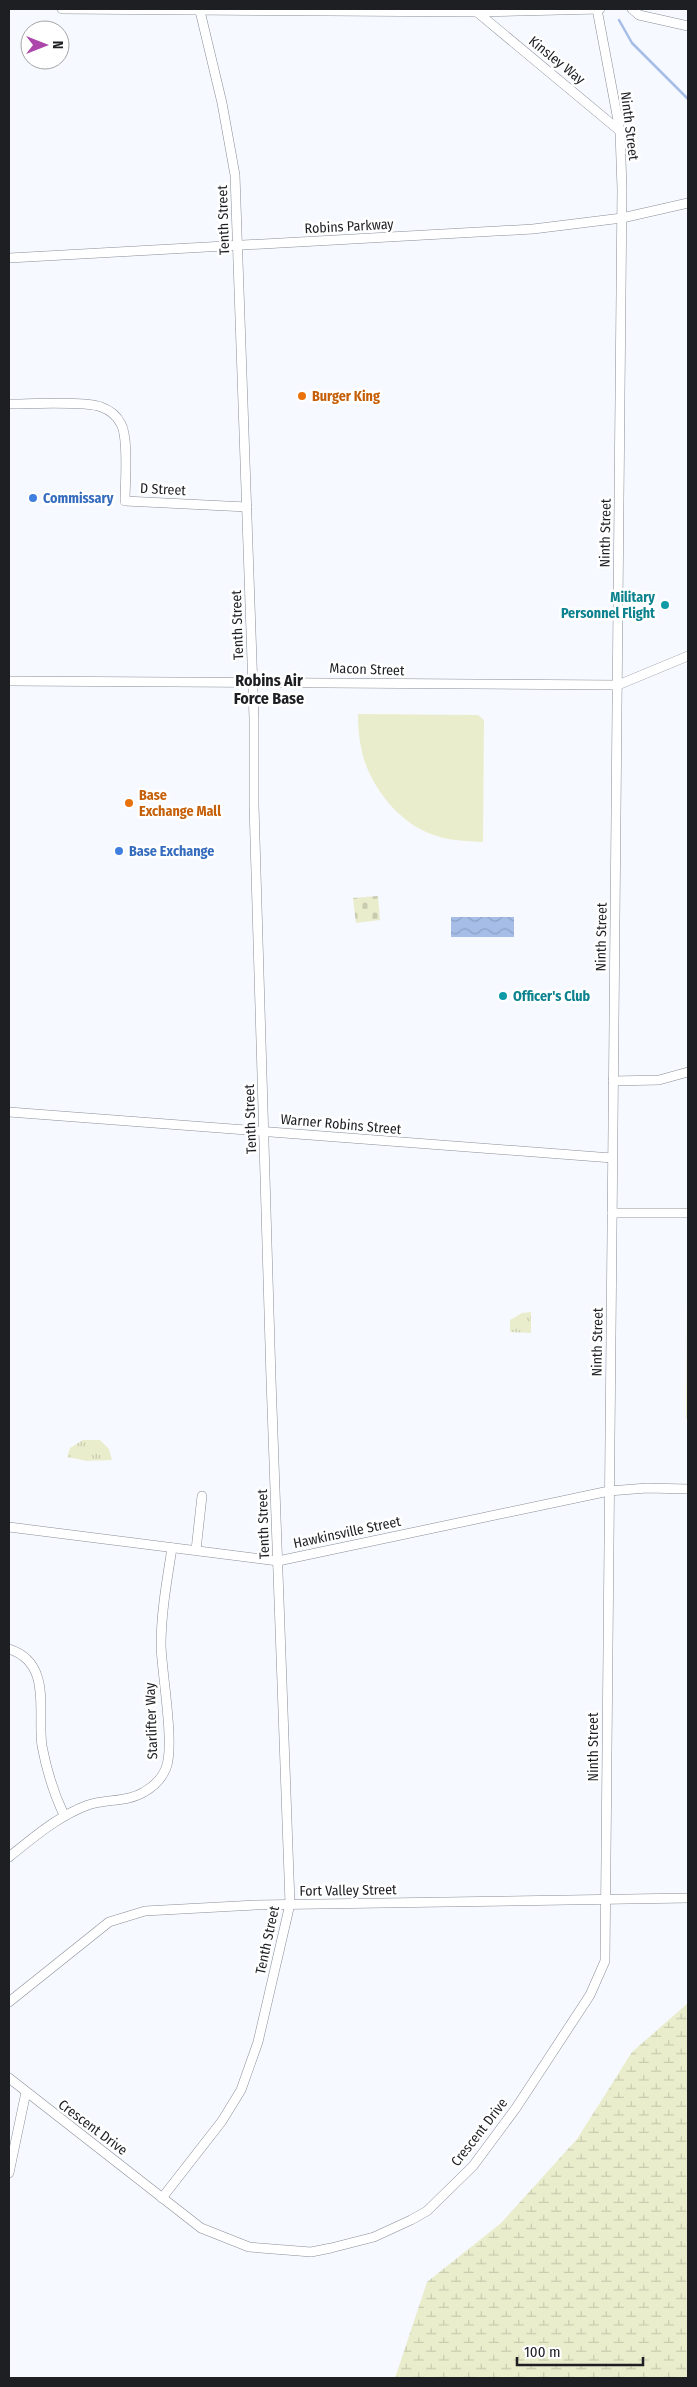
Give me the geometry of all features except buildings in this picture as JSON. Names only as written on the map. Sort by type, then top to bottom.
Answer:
[{"type":"street","points":[[62,9],[477,12],[598,9]]},
{"type":"street","name":"Ninth Street","points":[[598,9],[620,130],[622,218],[606,1899]]},
{"type":"street","points":[[632,9],[639,14],[688,26]]},
{"type":"street","name":"Tenth Street","points":[[162,2198],[222,2121],[241,2090],[258,2042],[290,1904],[271,1379],[247,507],[235,176],[230,140],[200,11]]},
{"type":"street","name":"Kinsley Way","points":[[477,12],[620,130]]},
{"type":"street","name":"Robins Parkway","points":[[9,258],[534,229],[622,218],[688,202]]},
{"type":"street","name":"D Street","points":[[9,404],[100,406],[113,413],[122,425],[125,440],[125,501],[247,507]]},
{"type":"street","name":"Macon Street","points":[[9,681],[317,681],[389,685],[618,685],[688,656]]},
{"type":"street","points":[[613,1081],[659,1080],[688,1072]]},
{"type":"street","name":"Warner Robins Street","points":[[9,1112],[612,1158]]},
{"type":"street","points":[[612,1213],[688,1213]]},
{"type":"street","name":"Hawkinsville Street","points":[[9,1527],[278,1561],[609,1491],[647,1488],[688,1489]]},
{"type":"street","points":[[196,1550],[202,1496]]},
{"type":"street","name":"Starlifter Way","points":[[9,1857],[64,1815],[89,1805],[142,1794],[155,1785],[167,1767],[169,1738],[162,1645],[164,1600],[172,1548]]},
{"type":"street","points":[[9,1650],[24,1657],[32,1666],[38,1678],[42,1703],[42,1743],[46,1767],[53,1792],[64,1815]]},
{"type":"street","name":"Fort Valley Street","points":[[9,2002],[108,1922],[125,1916],[164,1909],[290,1904],[688,1898]]},
{"type":"street","name":"Crescent Drive","points":[[9,2078],[201,2228],[215,2235],[249,2247],[311,2252],[374,2237],[393,2230],[427,2211],[473,2166],[516,2108],[590,1995],[605,1961],[606,1899]]},
{"type":"street","points":[[9,2173],[26,2092]]},
{"type":"green space","points":[[358,714],[478,715],[484,720],[483,842],[454,840],[424,831],[411,824],[389,803],[372,778],[366,765],[360,743]]},
{"type":"green space","points":[[378,896],[380,920],[356,923],[353,898]]},
{"type":"green space","points":[[687,1295],[688,1419],[686,1419]]},
{"type":"green space","points":[[531,1312],[531,1333],[510,1332],[510,1320],[522,1313]]},
{"type":"green space","points":[[83,1440],[100,1440],[109,1449],[112,1460],[87,1461],[67,1457],[70,1448]]},
{"type":"green space","points":[[688,2003],[688,2378],[395,2378],[427,2282],[501,2223],[577,2139],[632,2052]]},
{"type":"water","points":[[451,917],[514,917],[514,937],[451,937]]},
{"type":"waterway","points":[[619,20],[632,43],[688,99]]},
{"type":"place","name":"Burger King","points":[[302,396]]},
{"type":"place","name":"Commissary","points":[[33,498]]},
{"type":"place","name":"Military Personnel Flight","points":[[665,605]]},
{"type":"place","name":"Base Exchange Mall","points":[[129,803]]},
{"type":"place","name":"Base Exchange","points":[[119,851]]},
{"type":"place","name":"Officer's Club","points":[[503,996]]},
{"type":"district","name":"Robins Air Force Base","points":[[269,689]]}]
